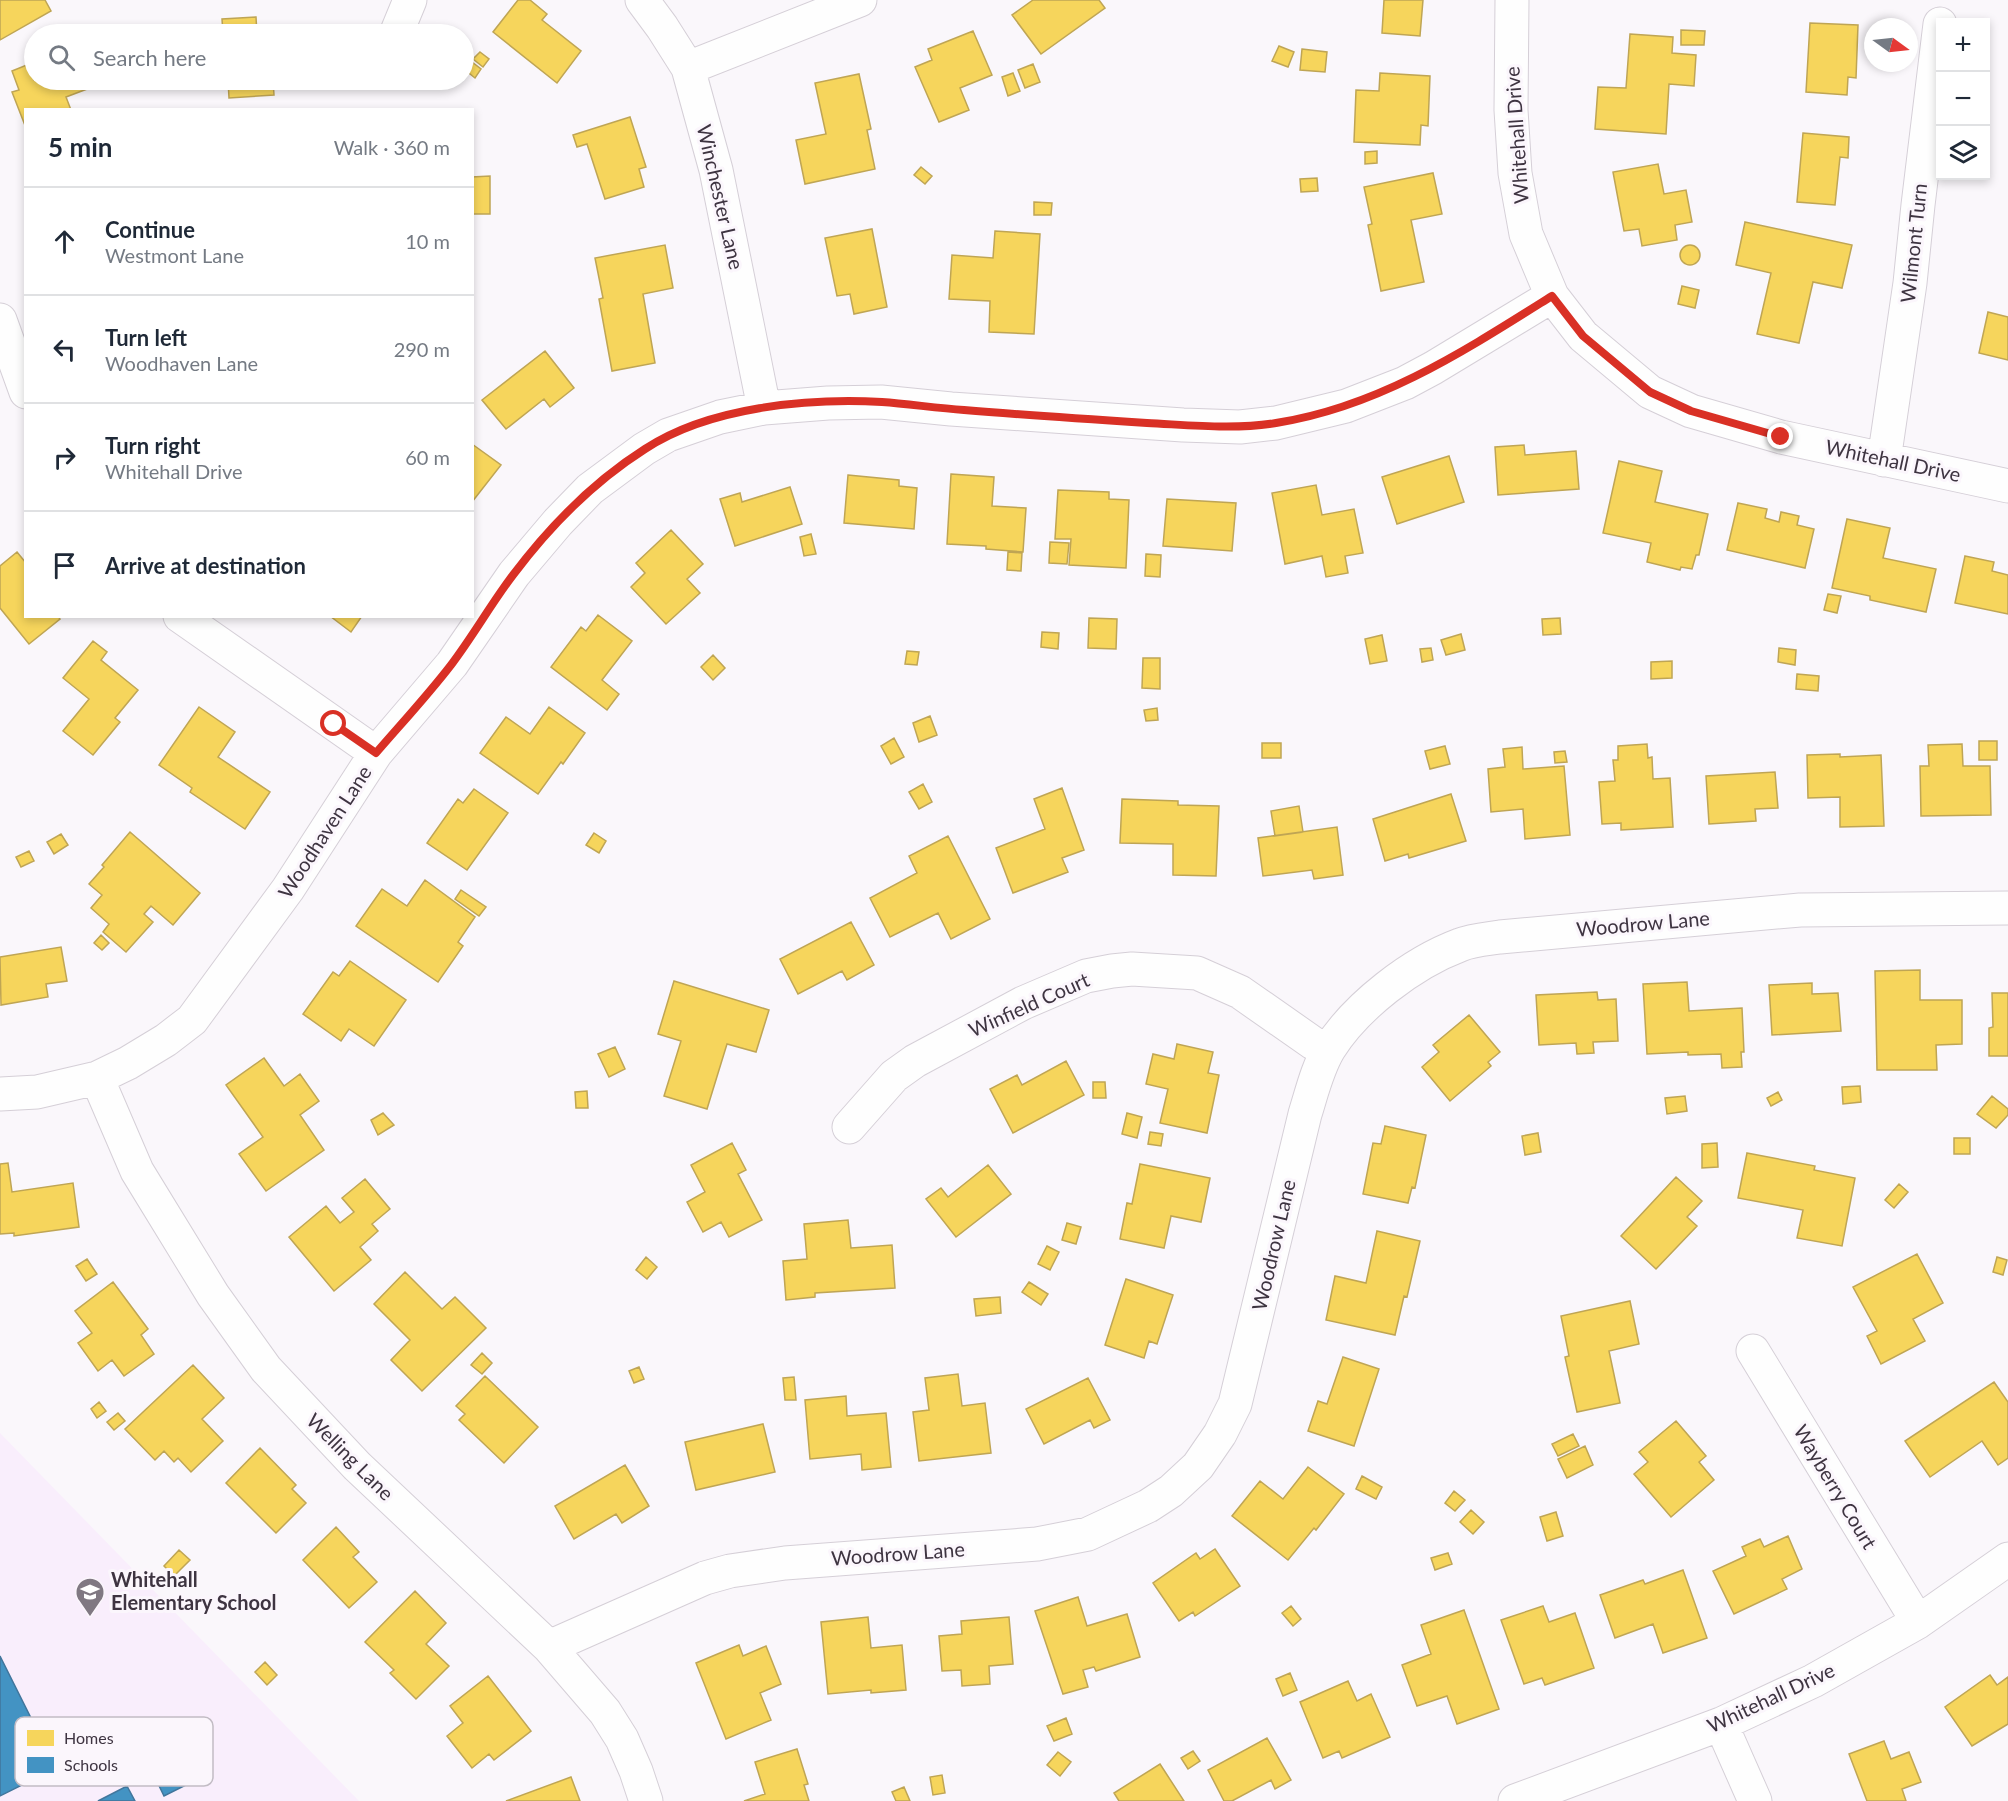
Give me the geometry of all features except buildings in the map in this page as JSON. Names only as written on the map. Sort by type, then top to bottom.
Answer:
[{"type":"street","points":[[400,24],[410,0]]},
{"type":"street","name":"Winchester Lane","points":[[642,0],[688,68],[716,170],[764,408]]},
{"type":"street","points":[[688,68],[860,0]]},
{"type":"street","name":"Whitehall Drive","points":[[1512,0],[1511,110],[1515,173],[1526,234],[1552,296],[1583,336],[1650,392],[1691,411],[1770,434],[2008,486]]},
{"type":"street","name":"Wilmont Turn","points":[[1942,18],[1944,0]]},
{"type":"street","name":"Wilmont Turn","points":[[1884,460],[1910,283],[1936,62]]},
{"type":"street","name":"Woodhaven Lane","points":[[0,1094],[37,1092],[97,1078],[128,1063],[166,1040],[192,1020],[288,890],[376,753],[452,664],[514,574],[558,522],[590,489],[644,449],[668,435],[720,417],[764,408],[828,403],[881,402],[1183,425],[1240,427],[1276,423],[1346,406],[1405,382],[1434,368],[1552,296]]},
{"type":"street","points":[[0,320],[24,386]]},
{"type":"street","points":[[183,618],[376,753]]},
{"type":"street","name":"Woodrow Lane","points":[[549,1647],[705,1578],[730,1571],[785,1563],[1037,1544],[1088,1534],[1148,1506],[1171,1491],[1198,1466],[1220,1434],[1235,1404],[1305,1114],[1318,1073],[1329,1049],[1375,998],[1407,973],[1438,954],[1462,943],[1500,937],[1800,910],[2008,908]]},
{"type":"street","name":"Winfield Court","points":[[849,1127],[894,1076],[915,1061],[1023,1003],[1086,976],[1112,971],[1131,969],[1197,973],[1240,992],[1313,1043],[1329,1049]]},
{"type":"street","name":"Welling Lane","points":[[97,1078],[138,1171],[213,1295],[266,1369],[357,1466],[549,1647],[605,1712],[622,1739],[646,1801]]},
{"type":"street","name":"Wayberry Court","points":[[1753,1351],[1918,1622]]},
{"type":"street","name":"Whitehall Drive","points":[[1515,1801],[1721,1724],[1813,1681],[1918,1622],[2008,1559]]},
{"type":"street","points":[[1721,1724],[1755,1801]]},
{"type":"shaded area","name":"Whitehall Elementary School","points":[[0,1433],[359,1801],[0,1801]]},
{"type":"place","name":"Whitehall Elementary School","points":[[90,1618]]},
{"type":"route","points":[[334,724],[376,753],[452,664],[514,574],[558,522],[590,489],[644,449],[668,435],[720,417],[764,408],[881,402],[1067,418],[1183,425],[1240,427],[1276,423],[1346,406],[1405,382],[1434,368],[1552,296],[1583,336],[1650,392],[1691,411],[1781,437]]}]
